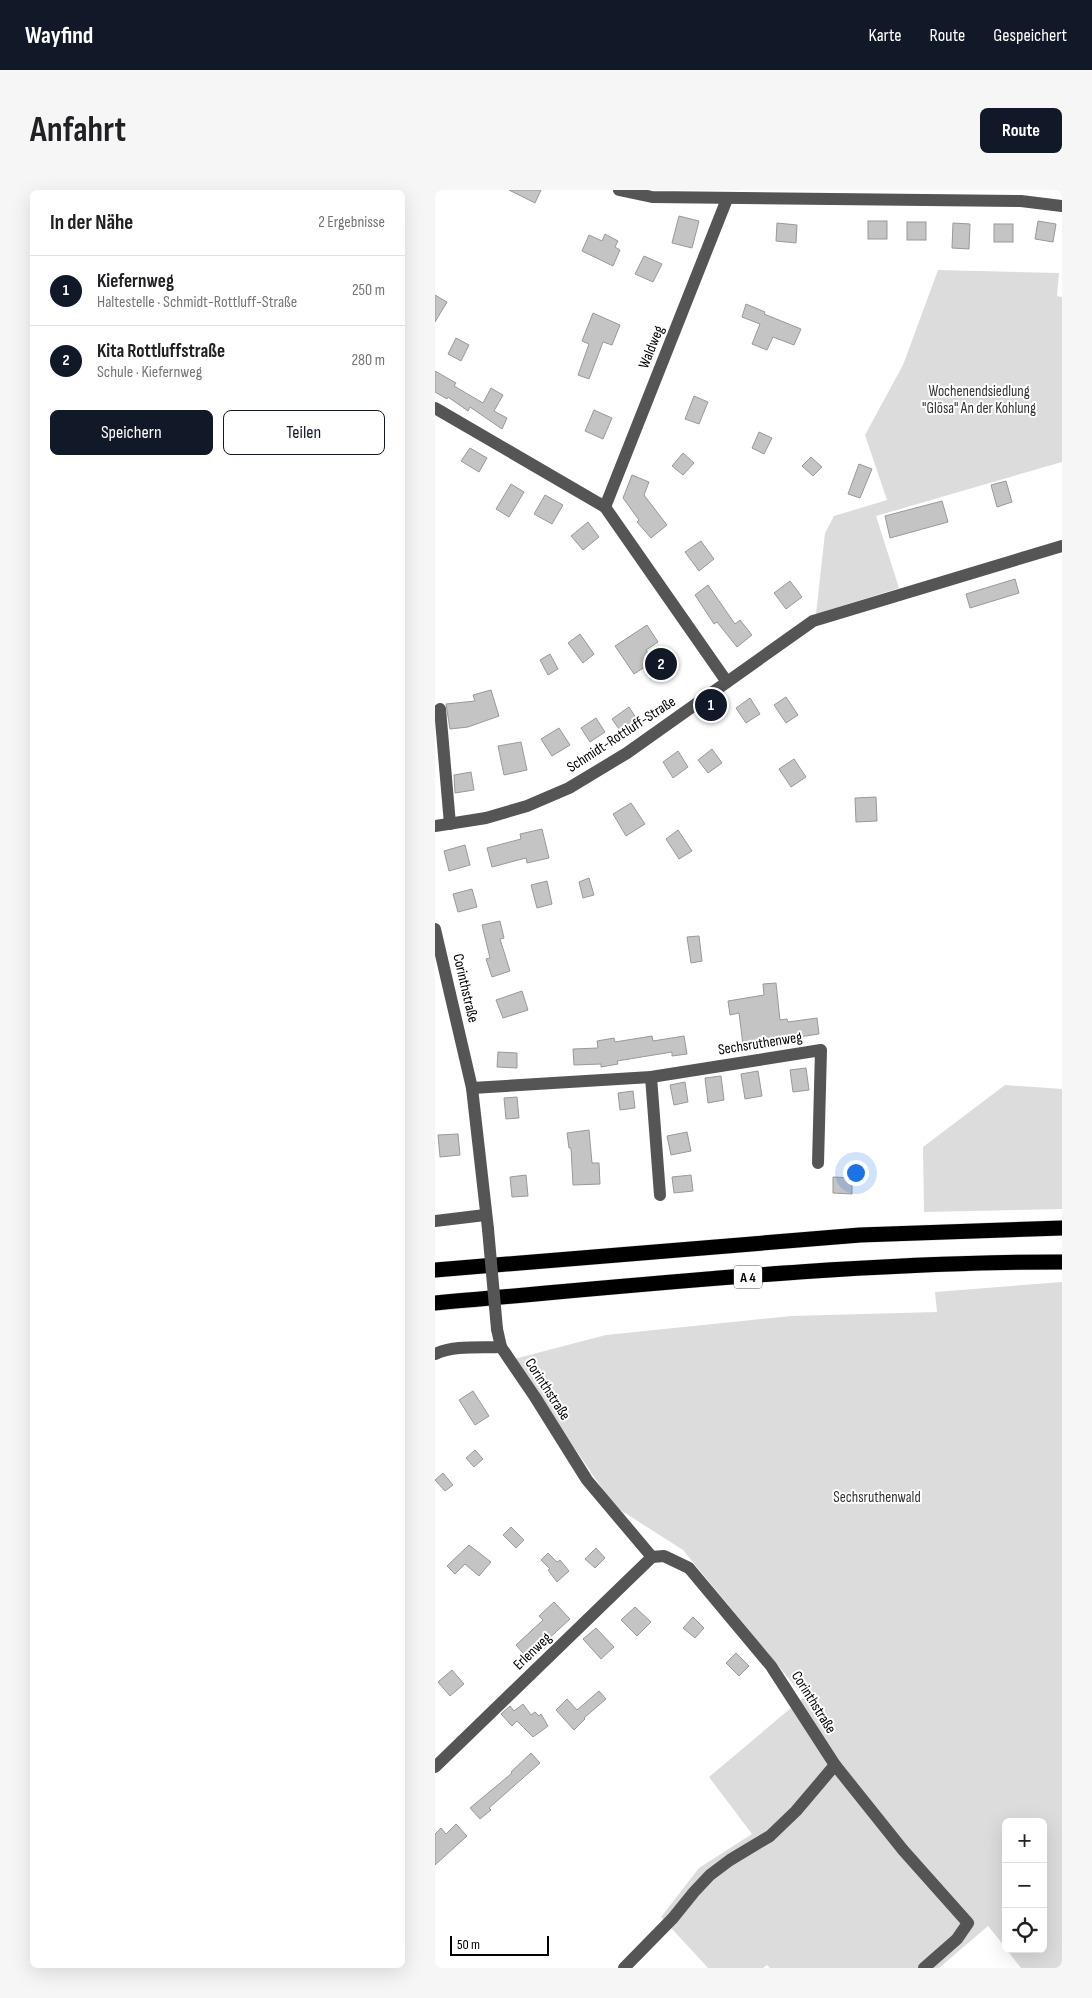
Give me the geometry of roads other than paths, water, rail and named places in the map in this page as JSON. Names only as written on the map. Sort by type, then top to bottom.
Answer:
[{"type":"highway","name":"A 4","points":[[435,1270],[860,1235],[1062,1228]]},
{"type":"highway","name":"A 4","points":[[435,1303],[844,1269],[1062,1262]]},
{"type":"street","points":[[619,190],[653,197],[727,199],[956,195],[1062,206]]},
{"type":"street","name":"Waldweg","points":[[605,507],[727,199]]},
{"type":"street","points":[[435,408],[605,507],[727,682]]},
{"type":"street","name":"Schmidt-Rottluff-Straße","points":[[435,826],[486,818],[527,806],[569,788],[627,753],[813,621],[1062,546]]},
{"type":"street","points":[[440,709],[450,824]]},
{"type":"street","name":"Corinthstraße","points":[[435,929],[472,1088],[485,1187],[485,1215],[488,1229],[497,1329],[501,1347],[587,1480],[652,1557],[664,1556],[689,1568],[771,1666],[835,1765],[903,1850],[968,1923],[957,1939],[924,1968]]},
{"type":"street","name":"Sechsruthenweg","points":[[472,1088],[651,1077],[821,1050],[818,1164]]},
{"type":"street","points":[[651,1077],[660,1195]]},
{"type":"street","points":[[435,1221],[485,1215]]},
{"type":"street","points":[[435,1354],[461,1348],[501,1347]]},
{"type":"street","name":"Erlenweg","points":[[435,1767],[652,1557]]},
{"type":"street","points":[[624,1968],[673,1918],[693,1892],[710,1875],[730,1860],[770,1836],[796,1811],[835,1765]]},
{"type":"place","name":"Kita Rottluffstraße","points":[[661,664]]},
{"type":"place","name":"Kiefernweg","points":[[711,705]]},
{"type":"park label","name":"Wochenendsiedlung \"Glösa\" An der Kohlung","points":[[979,400]]},
{"type":"park label","name":"Sechsruthenwald","points":[[877,1497]]}]
